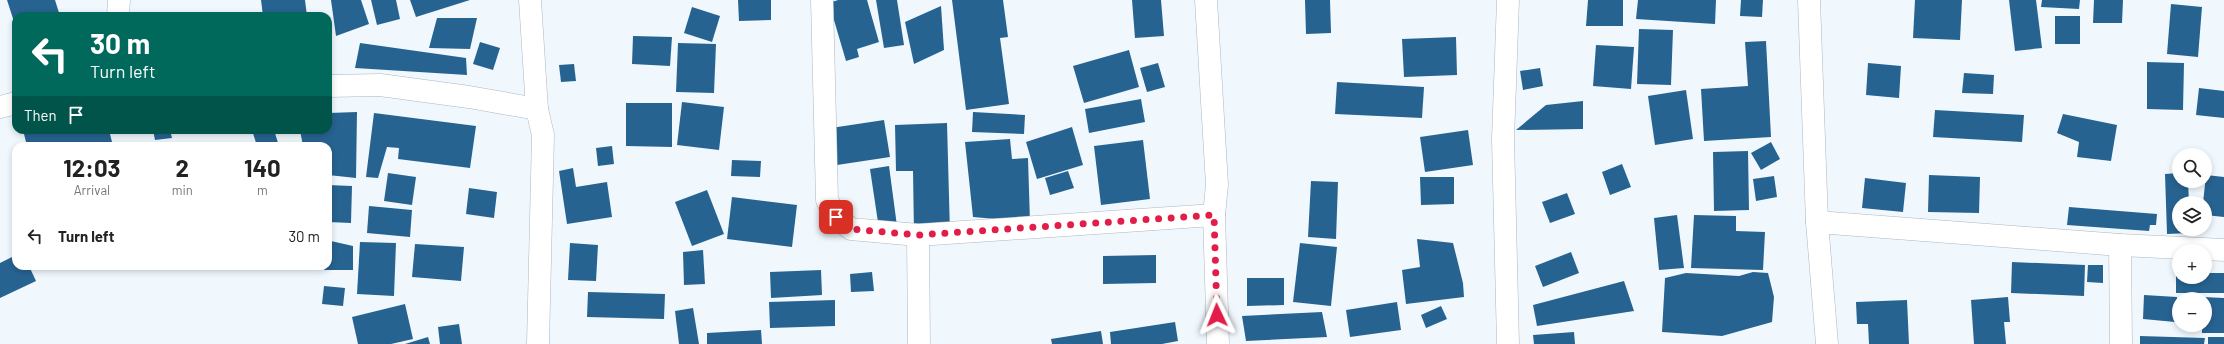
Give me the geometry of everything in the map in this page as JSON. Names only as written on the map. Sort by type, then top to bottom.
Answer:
[{"type":"street","points":[[118,12],[119,0]]},
{"type":"street","points":[[530,0],[537,109],[543,135],[538,344]]},
{"type":"street","points":[[822,0],[827,200],[836,217],[851,229],[918,235],[1214,215]]},
{"type":"street","points":[[1206,0],[1217,185],[1214,215],[1218,344]]},
{"type":"street","points":[[1508,0],[1503,139],[1508,344]]},
{"type":"street","points":[[1809,0],[1817,222],[1827,344]]},
{"type":"street","points":[[332,86],[380,85],[469,97],[537,109]]},
{"type":"street","points":[[0,107],[12,104]]},
{"type":"street","points":[[1817,222],[2120,245],[2224,250]]},
{"type":"street","points":[[918,235],[919,344]]},
{"type":"street","points":[[2120,245],[2121,344]]},
{"type":"building","points":[[7,0],[55,0],[59,12],[12,12],[12,16]]},
{"type":"building","points":[[261,0],[305,0],[306,12],[262,12]]},
{"type":"building","points":[[331,0],[361,0],[369,24],[336,36]]},
{"type":"building","points":[[371,0],[396,0],[400,19],[377,25]]},
{"type":"building","points":[[410,0],[470,0],[416,17]]},
{"type":"building","points":[[738,0],[771,0],[771,20],[739,21]]},
{"type":"building","points":[[838,0],[867,0],[879,42],[857,49],[859,57],[846,61],[829,3]]},
{"type":"building","points":[[876,0],[897,0],[904,45],[884,48]]},
{"type":"building","points":[[952,0],[1003,0],[1008,37],[1000,38],[1009,104],[966,110]]},
{"type":"building","points":[[1132,0],[1161,0],[1164,36],[1135,38]]},
{"type":"building","points":[[1305,0],[1330,0],[1331,33],[1306,34]]},
{"type":"building","points":[[1588,0],[1623,0],[1623,26],[1586,26]]},
{"type":"building","points":[[1638,0],[1716,0],[1715,24],[1636,19]]},
{"type":"building","points":[[1741,0],[1763,0],[1762,17],[1740,16]]},
{"type":"building","points":[[1915,0],[1962,0],[1960,40],[1913,38]]},
{"type":"building","points":[[2009,0],[2036,0],[2042,48],[2015,51]]},
{"type":"building","points":[[2042,0],[2080,0],[2079,9],[2041,7]]},
{"type":"building","points":[[2094,0],[2123,0],[2122,23],[2093,23]]},
{"type":"building","points":[[2171,4],[2202,7],[2198,57],[2167,54]]},
{"type":"building","points":[[941,6],[944,50],[914,64],[905,22]]},
{"type":"building","points":[[692,7],[720,16],[712,42],[684,33]]},
{"type":"building","points":[[2055,16],[2080,16],[2080,44],[2055,44]]},
{"type":"building","points":[[437,18],[477,18],[470,49],[429,48]]},
{"type":"building","points":[[1639,29],[1673,30],[1671,85],[1637,84]]},
{"type":"building","points":[[633,36],[672,37],[670,66],[632,64]]},
{"type":"building","points":[[1456,37],[1457,75],[1404,77],[1402,39]]},
{"type":"building","points":[[1766,41],[1771,137],[1704,141],[1701,89],[1748,86],[1745,42]]},
{"type":"building","points":[[480,42],[500,48],[493,70],[473,64]]},
{"type":"building","points":[[360,43],[466,58],[467,75],[355,68]]},
{"type":"building","points":[[678,43],[716,44],[714,93],[676,92]]},
{"type":"building","points":[[1596,45],[1634,47],[1631,89],[1593,86]]},
{"type":"building","points":[[1129,50],[1139,87],[1084,103],[1073,66]]},
{"type":"building","points":[[2147,62],[2184,63],[2183,110],[2147,109]]},
{"type":"building","points":[[1158,63],[1165,87],[1147,92],[1140,68]]},
{"type":"building","points":[[1868,63],[1901,66],[1899,98],[1866,95]]},
{"type":"building","points":[[574,64],[576,81],[561,82],[559,65]]},
{"type":"building","points":[[1540,68],[1543,86],[1523,90],[1520,71]]},
{"type":"building","points":[[1964,73],[1994,75],[1993,94],[1962,93]]},
{"type":"building","points":[[1337,82],[1424,87],[1422,118],[1335,114]]},
{"type":"building","points":[[2199,88],[2224,91],[2224,118],[2196,115]]},
{"type":"building","points":[[1686,90],[1693,139],[1655,145],[1648,96]]},
{"type":"building","points":[[1141,99],[1145,122],[1089,133],[1085,109]]},
{"type":"building","points":[[1583,101],[1583,129],[1516,130],[1546,105]]},
{"type":"building","points":[[682,102],[724,107],[719,150],[677,145]]},
{"type":"building","points":[[626,103],[672,103],[672,147],[626,146]]},
{"type":"building","points":[[1935,110],[2024,115],[2022,142],[1933,137]]},
{"type":"building","points":[[357,112],[356,178],[332,175],[332,142],[302,142],[301,134],[332,134],[332,113]]},
{"type":"building","points":[[973,112],[1025,115],[1024,134],[972,132]]},
{"type":"building","points":[[374,113],[476,126],[470,168],[398,159],[399,148],[387,147],[378,178],[366,177]]},
{"type":"building","points":[[2063,114],[2117,125],[2111,161],[2077,157],[2079,142],[2057,133]]},
{"type":"building","points":[[884,120],[890,157],[837,165],[831,128]]},
{"type":"building","points":[[947,123],[950,233],[914,234],[913,171],[896,171],[895,125]]},
{"type":"building","points":[[1072,127],[1083,165],[1037,179],[1026,142]]},
{"type":"building","points":[[1468,130],[1473,165],[1425,172],[1420,137]]},
{"type":"building","points":[[24,134],[110,134],[112,142],[26,142]]},
{"type":"building","points":[[154,134],[171,134],[172,138],[155,140]]},
{"type":"building","points":[[253,134],[275,134],[278,142],[256,142]]},
{"type":"building","points":[[1010,139],[1012,159],[1028,158],[1030,222],[973,217],[965,142]]},
{"type":"building","points":[[1143,140],[1150,199],[1101,205],[1094,146]]},
{"type":"building","points":[[1771,142],[1780,159],[1761,170],[1751,153]]},
{"type":"building","points":[[612,146],[614,164],[598,166],[596,148]]},
{"type":"building","points":[[1748,151],[1749,210],[1714,211],[1713,152]]},
{"type":"building","points":[[732,160],[761,161],[760,177],[731,176]]},
{"type":"building","points":[[1622,164],[1631,187],[1610,195],[1602,172]]},
{"type":"building","points":[[889,166],[897,226],[879,229],[870,169]]},
{"type":"building","points":[[573,168],[576,187],[607,182],[612,217],[567,224],[559,171]]},
{"type":"building","points":[[1068,171],[1074,188],[1050,195],[1045,178]]},
{"type":"building","points":[[388,173],[416,177],[412,205],[384,201]]},
{"type":"building","points":[[2165,174],[2172,174],[2172,188],[2188,188],[2189,196],[2172,196],[2172,234],[2167,234]]},
{"type":"building","points":[[1929,175],[1980,177],[1979,213],[1928,212]]},
{"type":"building","points":[[1774,176],[1777,197],[1756,201],[1753,179]]},
{"type":"building","points":[[2212,176],[2224,177],[2224,217],[2212,216],[2212,196],[2204,196],[2205,188],[2212,188]]},
{"type":"building","points":[[1420,177],[1454,177],[1454,204],[1421,205]]},
{"type":"building","points":[[1865,178],[1906,183],[1903,212],[1862,208]]},
{"type":"building","points":[[1311,181],[1338,182],[1336,239],[1308,237]]},
{"type":"building","points":[[332,185],[352,186],[351,223],[332,222]]},
{"type":"building","points":[[469,188],[497,192],[494,218],[466,214]]},
{"type":"building","points":[[707,190],[724,234],[692,246],[675,202]]},
{"type":"building","points":[[1567,193],[1575,214],[1550,223],[1542,202]]},
{"type":"building","points":[[732,197],[797,205],[792,247],[727,239]]},
{"type":"building","points":[[369,206],[412,210],[410,237],[367,233]]},
{"type":"building","points":[[2069,207],[2157,214],[2156,225],[2150,225],[2149,231],[2067,225]]},
{"type":"building","points":[[1677,215],[1684,268],[1659,270],[1654,218]]},
{"type":"building","points":[[1694,215],[1736,216],[1736,231],[1765,232],[1763,270],[1691,268]]},
{"type":"building","points":[[1417,239],[1453,243],[1463,283],[1464,297],[1406,304],[1402,270],[1420,267]]},
{"type":"building","points":[[332,241],[353,246],[353,270],[332,270]]},
{"type":"building","points":[[360,242],[396,243],[394,296],[357,294]]},
{"type":"building","points":[[570,243],[598,245],[596,281],[568,280]]},
{"type":"building","points":[[1300,243],[1337,247],[1331,306],[1293,302]]},
{"type":"building","points":[[415,244],[464,247],[461,281],[412,277]]},
{"type":"building","points":[[703,250],[705,284],[684,285],[683,252]]},
{"type":"building","points":[[1571,252],[1579,273],[1543,287],[1535,266]]},
{"type":"building","points":[[1156,255],[1156,283],[1103,284],[1103,256]]},
{"type":"building","points":[[12,257],[12,270],[31,270],[36,281],[0,298],[0,263]]},
{"type":"building","points":[[2012,262],[2085,265],[2084,296],[2011,293]]},
{"type":"building","points":[[2088,265],[2103,265],[2103,283],[2087,282]]},
{"type":"building","points":[[821,270],[822,295],[771,298],[770,272]]},
{"type":"building","points":[[872,272],[874,291],[851,292],[850,274]]},
{"type":"building","points":[[1753,272],[1768,273],[1774,297],[1772,322],[1722,336],[1662,332],[1665,278],[1686,273],[1739,276]]},
{"type":"building","points":[[2212,273],[2224,273],[2224,293],[2176,292],[2176,284],[2212,284]]},
{"type":"building","points":[[1247,278],[1284,278],[1284,305],[1247,306]]},
{"type":"building","points":[[1624,281],[1634,311],[1537,326],[1533,305]]},
{"type":"building","points":[[324,286],[345,288],[343,306],[322,304]]},
{"type":"building","points":[[588,292],[665,294],[664,319],[587,317]]},
{"type":"building","points":[[2144,295],[2172,297],[2172,322],[2143,319]]},
{"type":"building","points":[[2008,297],[2010,322],[2004,322],[2006,344],[1974,344],[1971,300]]},
{"type":"building","points":[[2212,297],[2224,298],[2224,333],[2202,333],[2212,332]]},
{"type":"building","points":[[835,300],[835,326],[770,328],[769,302]]},
{"type":"building","points":[[1907,300],[1909,344],[1869,344],[1868,324],[1857,324],[1856,302]]},
{"type":"building","points":[[1397,302],[1401,330],[1350,337],[1346,310]]},
{"type":"building","points":[[405,304],[413,339],[391,344],[358,344],[352,317]]},
{"type":"building","points":[[1441,306],[1447,319],[1426,328],[1421,315]]},
{"type":"building","points":[[693,308],[699,344],[679,344],[675,311]]},
{"type":"building","points":[[1322,312],[1327,337],[1246,341],[1242,316]]},
{"type":"building","points":[[1175,322],[1178,341],[1162,344],[1111,344],[1110,332]]},
{"type":"building","points":[[459,324],[462,344],[440,344],[438,327]]},
{"type":"building","points":[[761,330],[762,344],[707,344],[707,333]]},
{"type":"building","points":[[1101,331],[1103,344],[1052,344],[1051,339]]},
{"type":"building","points":[[1574,332],[1575,344],[1534,344],[1533,335]]},
{"type":"building","points":[[2140,336],[2205,338],[2204,344],[2140,344]]},
{"type":"building","points":[[428,337],[430,344],[405,344]]},
{"type":"building","points":[[2208,337],[2224,337],[2224,344],[2208,344]]},
{"type":"route","points":[[836,217],[851,229],[918,235],[1214,215],[1217,315]]}]
